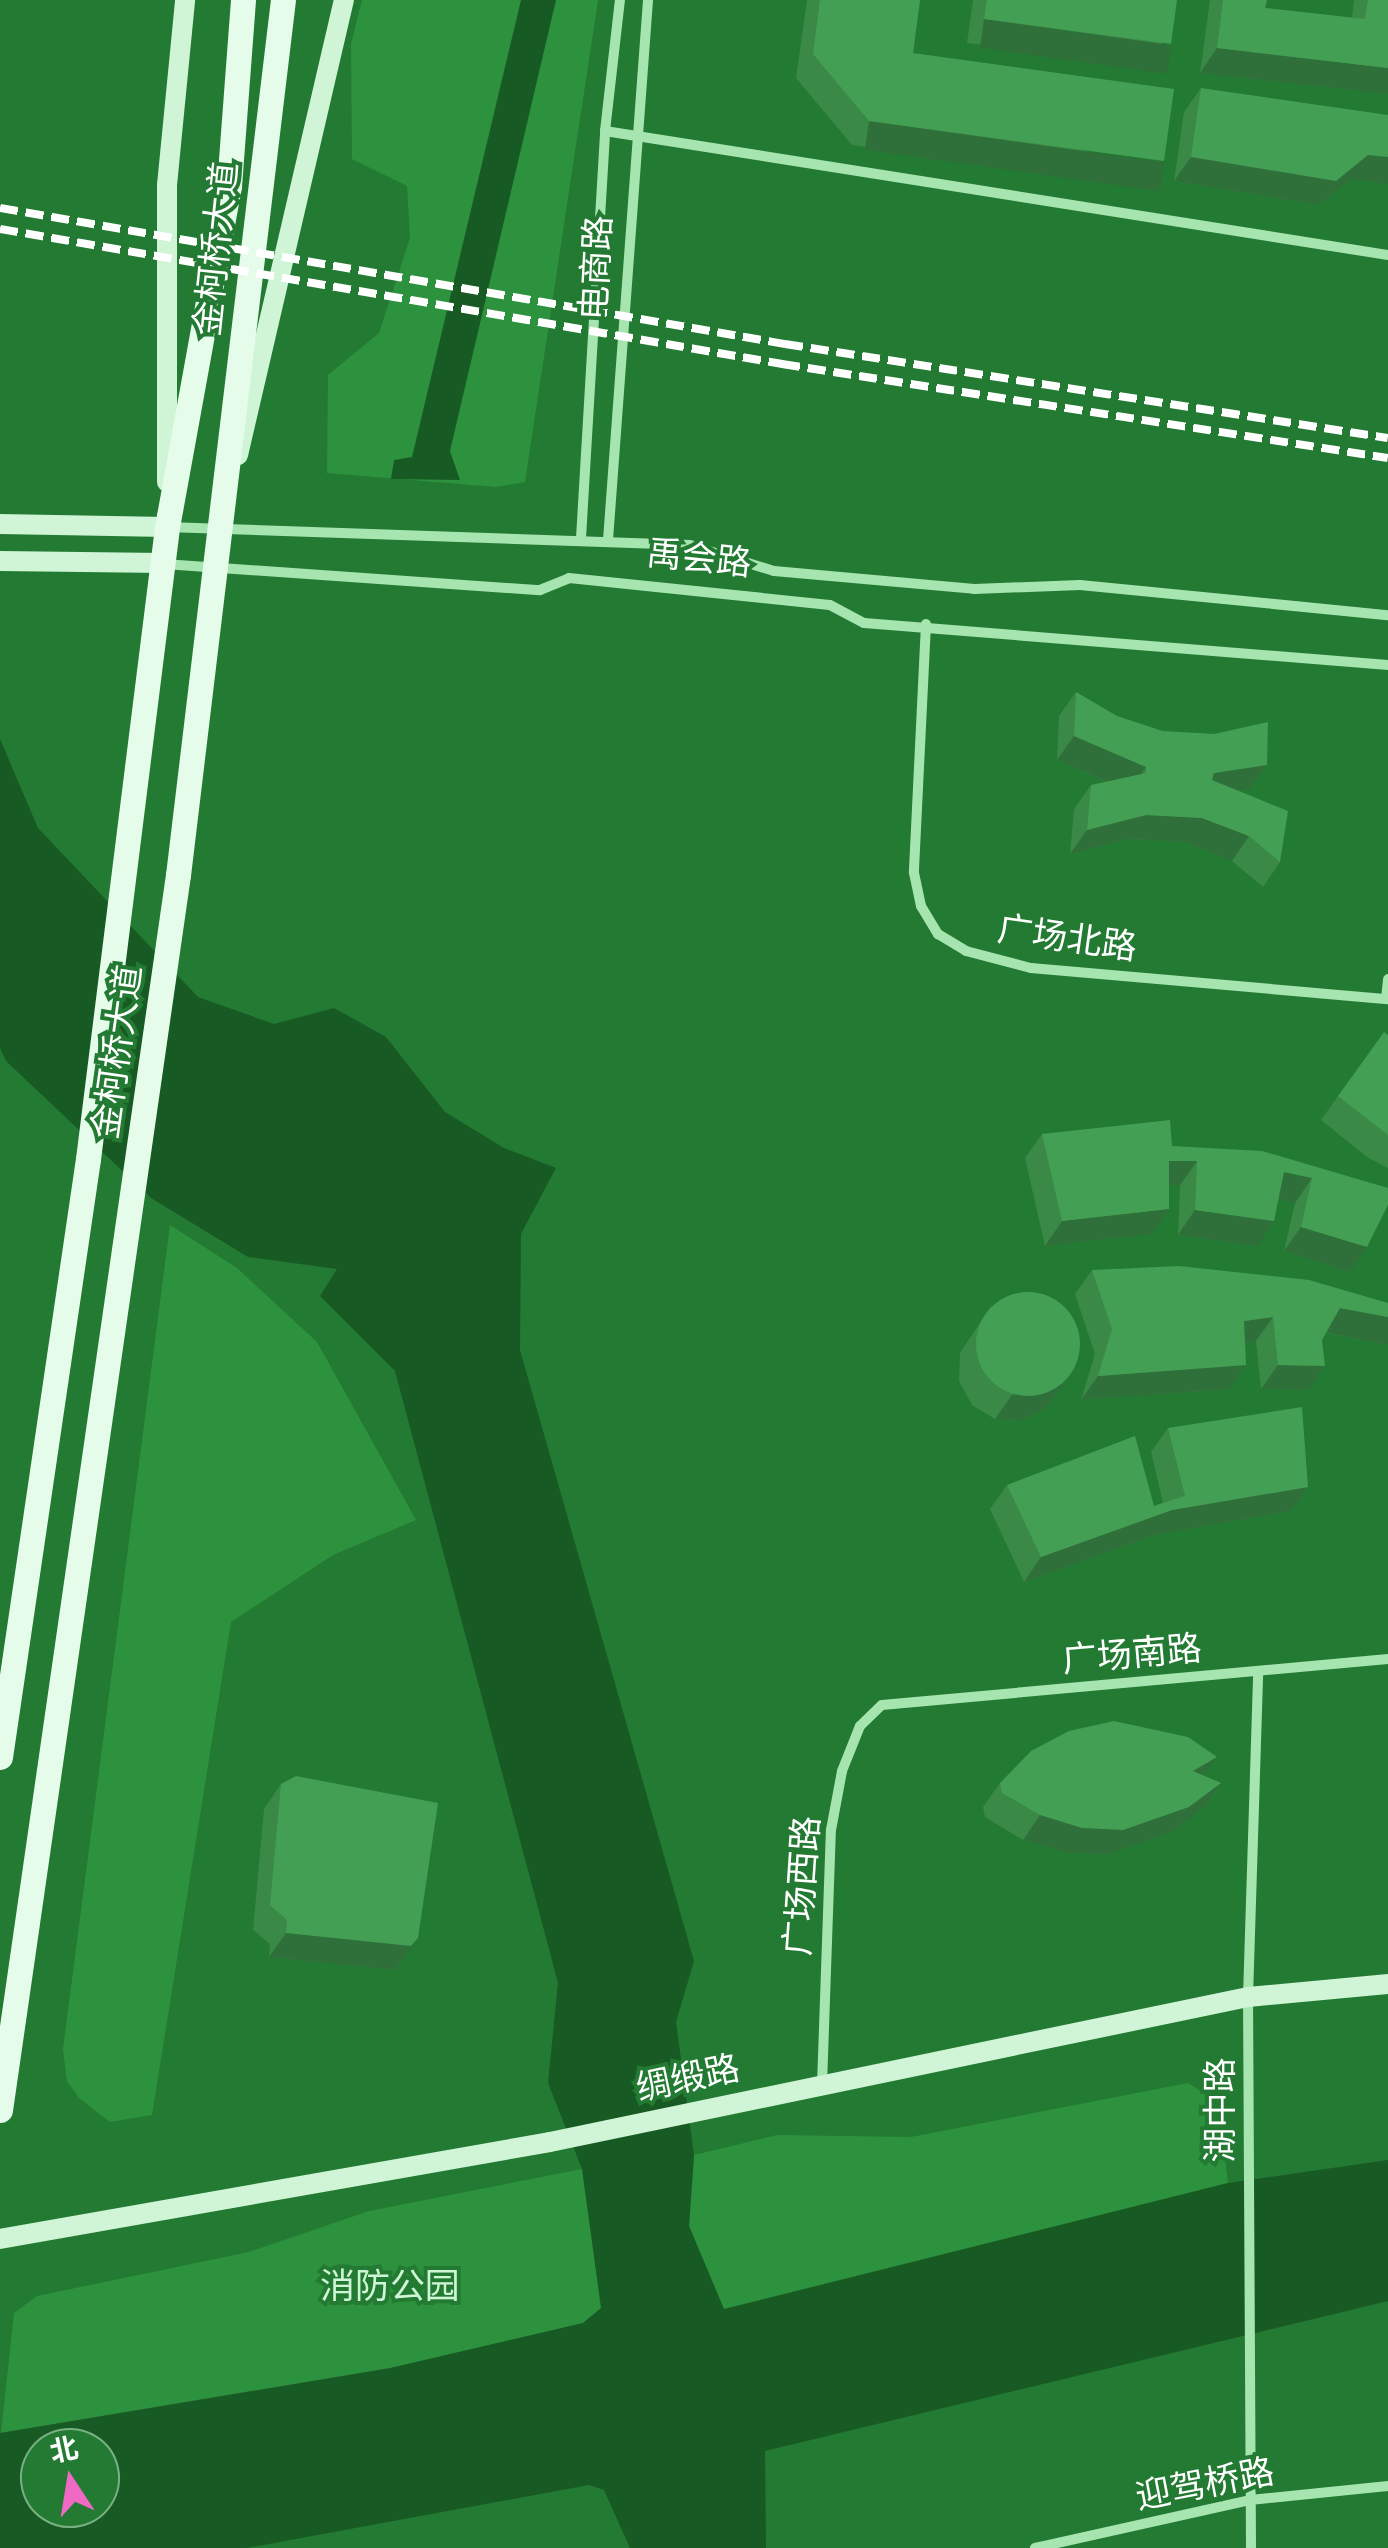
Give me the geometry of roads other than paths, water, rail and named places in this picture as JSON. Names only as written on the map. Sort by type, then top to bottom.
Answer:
[{"type":"main road","name":"金柯桥大道","points":[[0,1757],[88,1159],[167,527],[229,186],[244,0]]},
{"type":"main road","name":"金柯桥大道","points":[[0,2110],[178,875],[284,0]]},
{"type":"street","points":[[167,527],[167,185],[185,0]]},
{"type":"street","points":[[222,530],[344,0]]},
{"type":"street","name":"电商路","points":[[581,538],[605,131],[620,0]]},
{"type":"street","name":"电商路","points":[[608,540],[633,137],[648,0]]},
{"type":"street","points":[[605,131],[1388,255]]},
{"type":"street","name":"禹会路","points":[[0,524],[581,538],[690,545],[774,571],[974,589],[1080,584],[1388,615]]},
{"type":"street","name":"禹会路","points":[[0,561],[163,564],[540,590],[569,578],[830,605],[864,623],[926,624],[1388,665]]},
{"type":"street","name":"广场北路","points":[[926,624],[914,873],[921,906],[938,934],[966,950],[1032,968],[1387,999]]},
{"type":"street","points":[[1387,999],[1388,980]]},
{"type":"street","name":"广场南路","points":[[882,1705],[1388,1660]]},
{"type":"street","name":"湖中路","points":[[1251,2548],[1248,1997],[1258,1672]]},
{"type":"street","name":"广场西路","points":[[822,2084],[831,1830],[842,1771],[860,1726],[882,1705]]},
{"type":"street","name":"绸缎路","points":[[0,2239],[550,2142],[1248,1997],[1388,1984]]},
{"type":"street","name":"迎驾桥路","points":[[1034,2548],[1250,2500],[1388,2486]]},
{"type":"railway","points":[[0,208],[785,344],[1388,438]]},
{"type":"railway","points":[[0,229],[782,364],[1388,458]]},
{"type":"park label","name":"消防公园","points":[[390,2287]]}]
